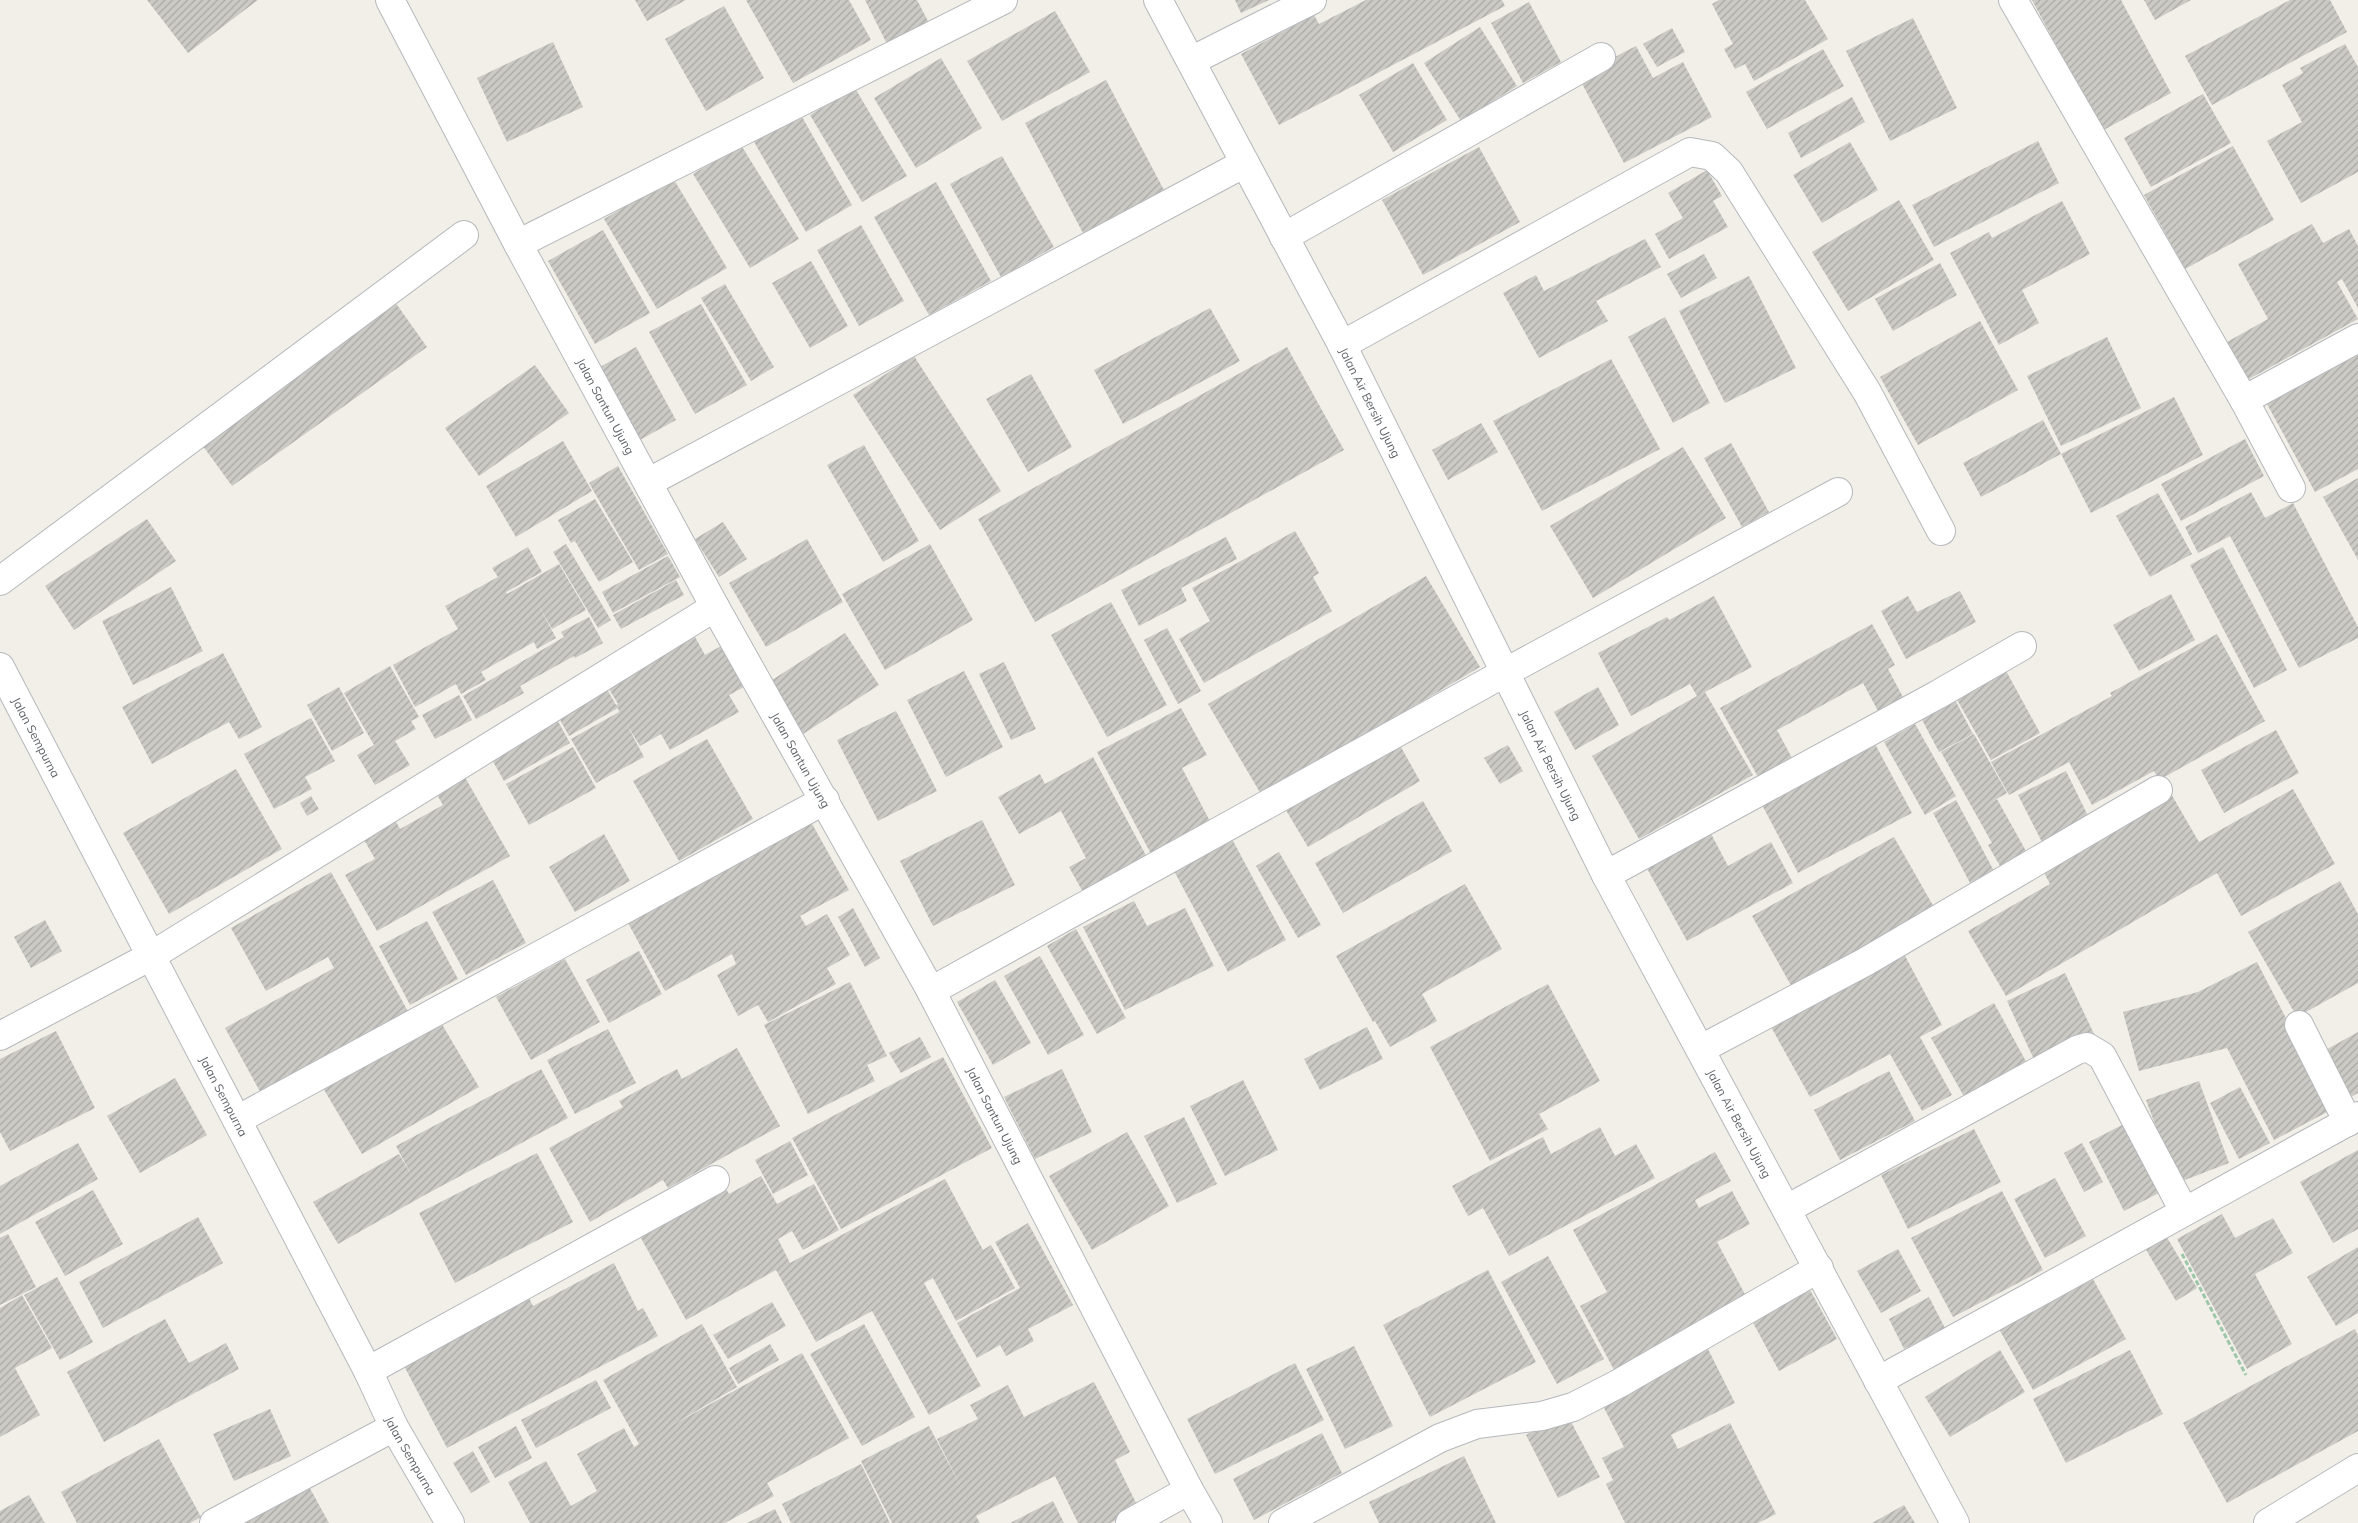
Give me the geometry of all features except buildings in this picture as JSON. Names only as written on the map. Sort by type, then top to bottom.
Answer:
[{"type":"street","name":"Jalan Santun Ujung","points":[[390,0],[518,244],[649,482],[715,607],[931,991],[1189,1490],[1208,1523]]},
{"type":"street","points":[[518,244],[1003,0]]},
{"type":"street","name":"Jalan Air Bersih Ujung","points":[[1158,0],[1342,345],[1606,875],[1955,1523]]},
{"type":"street","points":[[1191,61],[1312,0]]},
{"type":"street","points":[[2013,0],[2244,400],[2291,488]]},
{"type":"street","points":[[1284,237],[1600,57]]},
{"type":"street","points":[[1342,345],[1690,152],[1712,156],[1729,172],[1867,392],[1941,531]]},
{"type":"street","points":[[649,482],[1245,163]]},
{"type":"street","points":[[0,581],[464,235]]},
{"type":"street","points":[[2244,400],[2358,338]]},
{"type":"street","points":[[931,991],[1506,672],[1838,492]]},
{"type":"street","points":[[0,1036],[151,956],[715,607]]},
{"type":"street","points":[[1606,875],[1937,696],[2022,646]]},
{"type":"street","name":"Jalan Sempurna","points":[[0,667],[368,1371],[394,1426],[450,1523]]},
{"type":"street","points":[[1701,1049],[1865,962],[2158,790]]},
{"type":"street","points":[[237,1120],[825,800]]},
{"type":"street","points":[[1878,1381],[2353,1119],[2299,1025]]},
{"type":"street","points":[[1787,1209],[2077,1050],[2087,1047],[2102,1056],[2175,1216]]},
{"type":"street","points":[[368,1371],[715,1180]]},
{"type":"street","points":[[1283,1523],[1440,1438],[1477,1424],[1542,1416],[1573,1407],[1618,1384],[1819,1268]]},
{"type":"street","points":[[214,1523],[394,1426]]},
{"type":"street","points":[[2268,1523],[2358,1468]]},
{"type":"street","points":[[1130,1523],[1189,1490]]},
{"type":"path","points":[[2175,1216],[2246,1375]]}]
